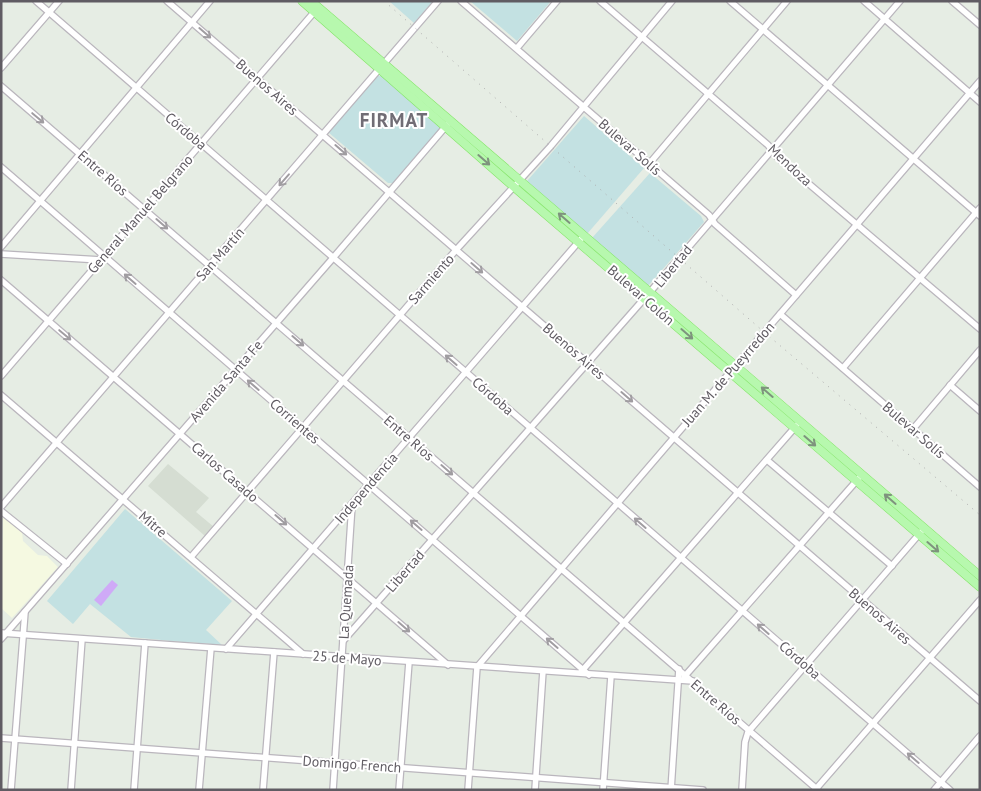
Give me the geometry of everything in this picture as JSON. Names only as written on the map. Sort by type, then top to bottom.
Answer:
[{"type":"main road","name":"Bulevar Colón","points":[[302,1],[317,10],[798,424],[921,531],[980,587]]},
{"type":"main road","name":"Bulevar Colón","points":[[311,1],[317,10]]},
{"type":"main road","name":"Bulevar Colón","points":[[921,531],[980,576]]},
{"type":"street","name":"Córdoba","points":[[36,1],[950,790]]},
{"type":"street","points":[[1,68],[59,1]]},
{"type":"street","name":"Buenos Aires","points":[[168,1],[980,702]]},
{"type":"street","points":[[1,246],[210,1]]},
{"type":"street","name":"San Martín","points":[[1,507],[115,378],[438,1]]},
{"type":"street","name":"Bulevar Solís","points":[[461,1],[517,48],[796,295]]},
{"type":"street","points":[[517,48],[557,1]]},
{"type":"street","name":"Mendoza","points":[[600,1],[857,225],[980,328]]},
{"type":"street","name":"Sarmiento","points":[[190,557],[456,250],[584,107],[672,1]]},
{"type":"street","points":[[730,1],[978,212],[842,368]]},
{"type":"street","points":[[649,164],[787,1]]},
{"type":"street","points":[[864,1],[980,102]]},
{"type":"street","name":"Libertad","points":[[343,641],[648,295],[900,1]]},
{"type":"street","points":[[952,1],[980,25]]},
{"type":"street","name":"General Manuel Belgrano","points":[[1,376],[104,259],[144,209],[317,10]]},
{"type":"street","name":"Juan M. de Pueyrredon","points":[[477,667],[980,82]]},
{"type":"street","name":"Entre Ríos","points":[[1,86],[816,789]]},
{"type":"street","name":"Avenida Santa Fe","points":[[1,639],[4,633],[25,612],[334,258],[448,123]]},
{"type":"street","name":"Corrientes","points":[[1,167],[104,259],[170,313],[520,616],[581,672]]},
{"type":"street","name":"Independencia","points":[[226,649],[582,239]]},
{"type":"street","points":[[1,254],[104,259]]},
{"type":"street","name":"Carlos Casado","points":[[1,280],[448,665]]},
{"type":"street","name":"Bulevar Solís","points":[[780,314],[980,487]]},
{"type":"street","points":[[913,429],[980,350]]},
{"type":"street","points":[[950,385],[980,411]]},
{"type":"street","name":"Mitre","points":[[1,395],[303,654]]},
{"type":"street","points":[[581,672],[682,559],[798,424]]},
{"type":"street","points":[[766,460],[892,566]]},
{"type":"street","points":[[678,680],[686,676],[859,477]]},
{"type":"street","name":"La Quemada","points":[[332,790],[352,504]]},
{"type":"street","points":[[1,511],[67,564]]},
{"type":"street","points":[[742,790],[746,738],[750,731],[921,531]]},
{"type":"street","points":[[816,789],[980,600]]},
{"type":"street","points":[[11,790],[25,612]]},
{"type":"street","name":"25 de Mayo","points":[[4,633],[693,681]]},
{"type":"street","points":[[71,790],[82,639]]},
{"type":"street","points":[[134,790],[145,643]]},
{"type":"street","points":[[199,790],[211,648]]},
{"type":"street","points":[[263,790],[274,652]]},
{"type":"street","points":[[398,790],[409,662]]},
{"type":"street","points":[[468,790],[477,667]]},
{"type":"street","points":[[671,789],[679,669]]},
{"type":"street","points":[[536,790],[543,671]]},
{"type":"street","points":[[603,790],[611,676]]},
{"type":"street","points":[[934,790],[980,736]]},
{"type":"street","name":"Domingo French","points":[[1,738],[703,790]]},
{"type":"shaded area","points":[[389,1],[433,1],[414,23]]},
{"type":"shaded area","points":[[470,1],[551,1],[517,41]]},
{"type":"shaded area","points":[[378,76],[382,76],[438,124],[440,130],[394,183],[388,183],[328,132]]},
{"type":"shaded area","points":[[584,116],[644,168],[587,234],[527,181]]},
{"type":"shaded area","points":[[650,173],[701,216],[704,222],[648,286],[592,238]]},
{"type":"shaded area","points":[[168,464],[209,498],[196,512],[214,527],[205,536],[148,486]]},
{"type":"shaded area","points":[[125,509],[232,601],[206,630],[222,645],[189,642],[186,645],[182,642],[131,637],[90,604],[73,624],[47,601]]},
{"type":"shaded area","points":[[3,517],[22,532],[23,541],[38,555],[47,556],[58,567],[12,618],[1,608]]},
{"type":"shaded area","points":[[112,580],[118,585],[101,606],[94,600]]},
{"type":"railway","points":[[384,1],[764,332],[980,515]]},
{"type":"district","name":"FIRMAT","points":[[394,120]]}]
